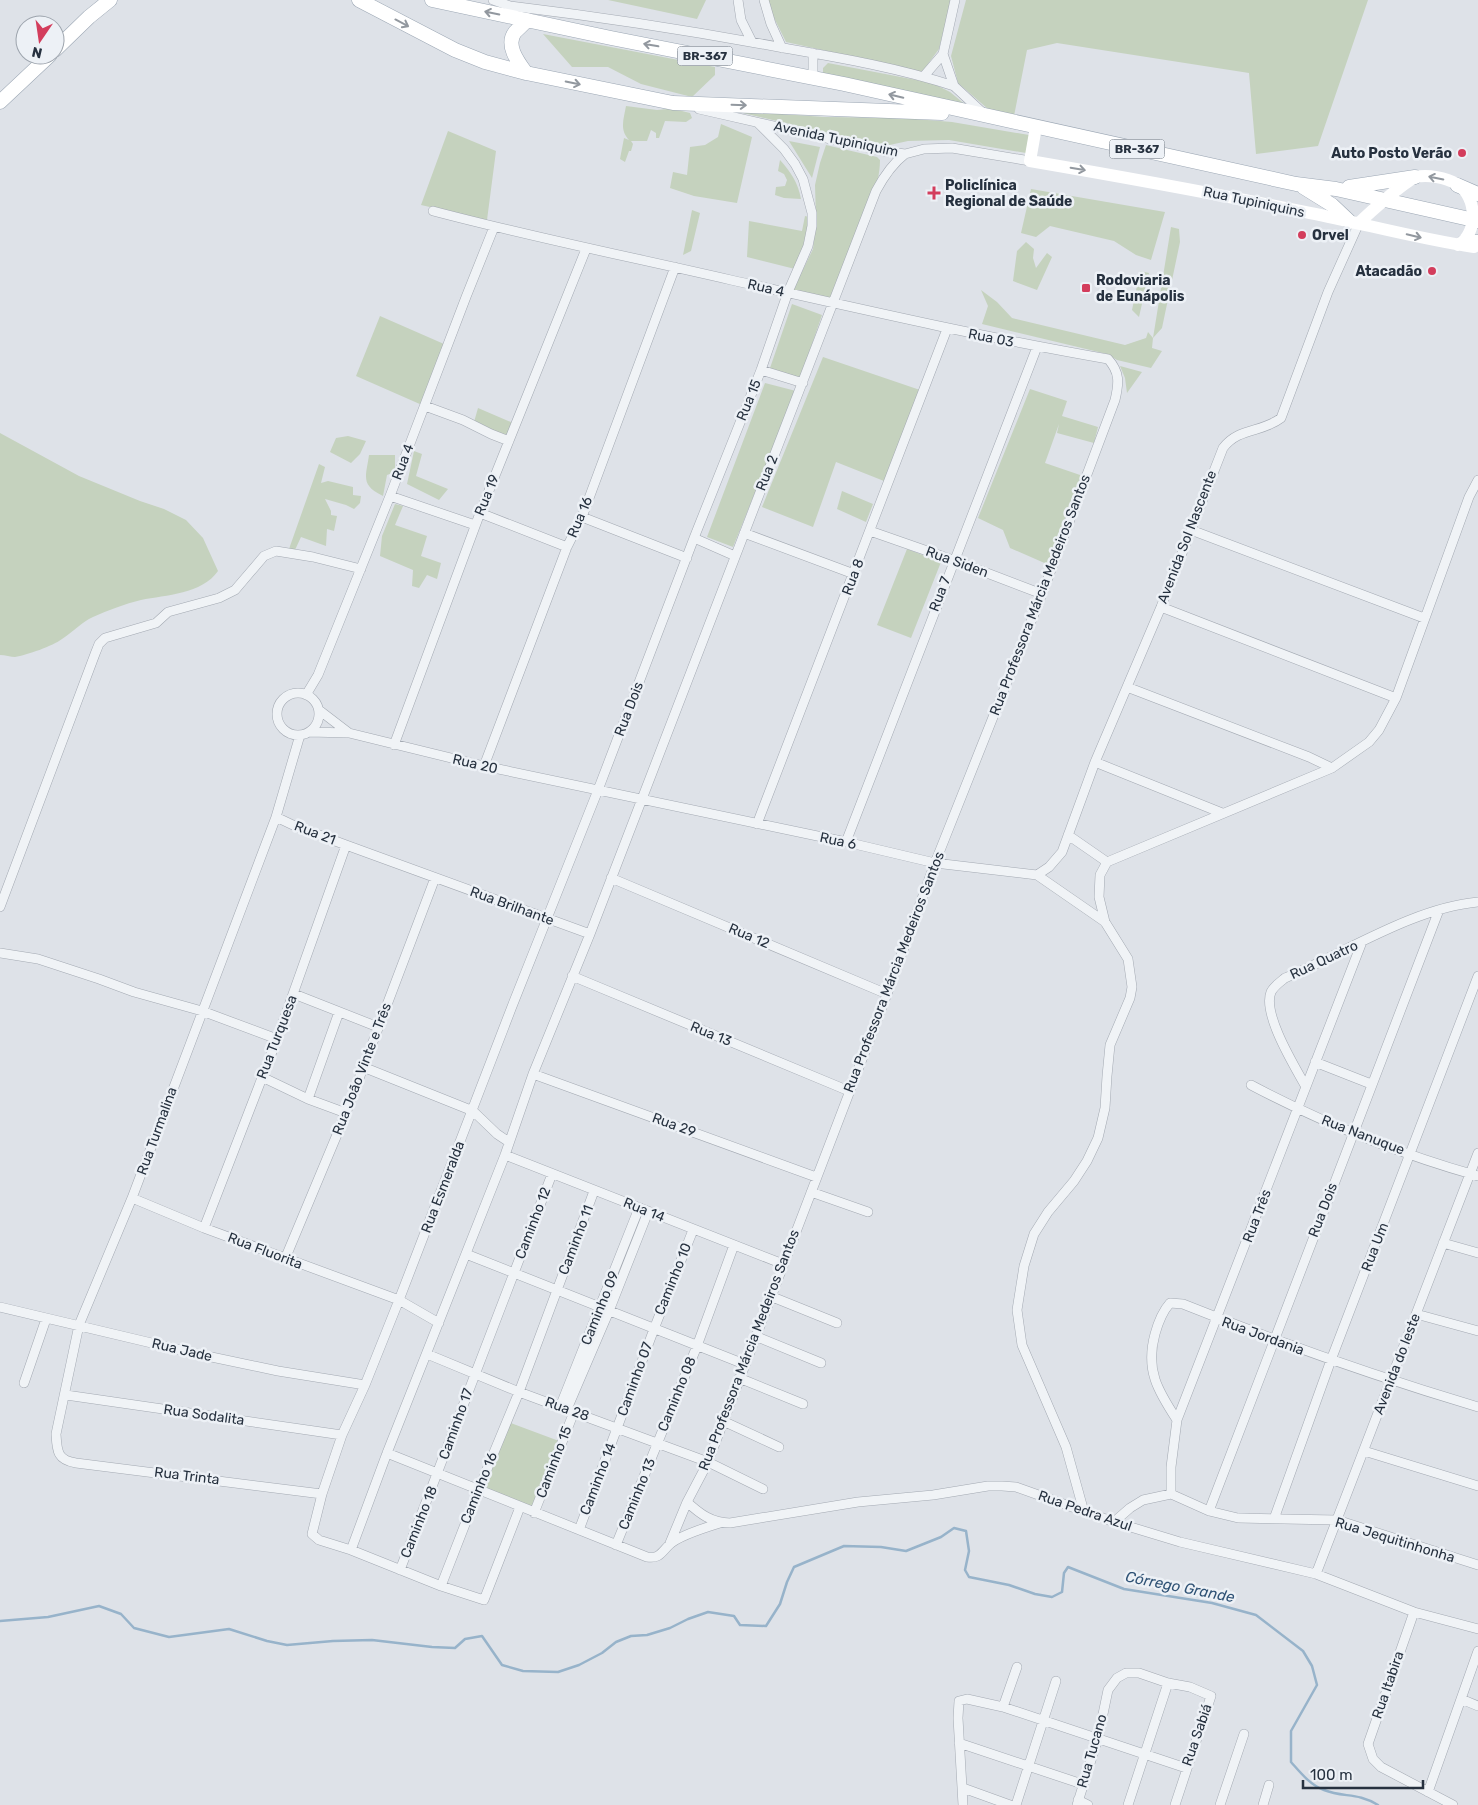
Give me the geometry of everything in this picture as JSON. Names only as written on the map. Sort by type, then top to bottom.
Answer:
[{"type":"main road","points":[[65,40],[110,0]]},
{"type":"main road","name":"BR-367","points":[[359,0],[455,50],[485,62],[526,73],[673,103],[982,116]]},
{"type":"main road","name":"BR-367","points":[[432,0],[813,78],[1296,184],[1336,189],[1477,220]]},
{"type":"main road","points":[[526,73],[514,56],[512,39],[515,32],[528,20]]},
{"type":"main road","points":[[0,102],[39,65]]},
{"type":"main road","points":[[1336,189],[1414,178]]},
{"type":"main road","points":[[1296,184],[1332,205],[1355,222]]},
{"type":"main road","points":[[1457,184],[1478,194]]},
{"type":"street","points":[[493,0],[510,6],[583,15],[812,53],[924,76],[954,86]]},
{"type":"street","points":[[738,0],[741,20],[752,42]]},
{"type":"street","points":[[764,0],[771,24],[782,48]]},
{"type":"street","points":[[924,76],[943,54],[955,0]]},
{"type":"street","points":[[812,53],[813,78]]},
{"type":"street","points":[[943,54],[954,86],[982,116]]},
{"type":"street","name":"Avenida Tupiniquim","points":[[673,103],[883,151],[905,154],[924,149],[952,148],[1030,161]]},
{"type":"street","name":"Rua 15","points":[[663,617],[761,370],[788,292],[808,246],[812,226],[811,206],[803,179],[784,149],[758,123]]},
{"type":"street","points":[[1030,161],[1036,127]]},
{"type":"street","name":"Rua 2","points":[[352,1550],[387,1453],[505,1155],[533,1074],[590,934],[876,191],[895,161],[905,154]]},
{"type":"street","name":"Rua Tupiniquins","points":[[1030,161],[1196,190],[1467,243],[1478,248]]},
{"type":"street","points":[[1355,222],[1371,212],[1414,178],[1435,177],[1457,184],[1472,205],[1477,220],[1467,243]]},
{"type":"street","name":"Rua 4","points":[[433,211],[494,228],[833,303]]},
{"type":"street","name":"Avenida Sol Nascente","points":[[1036,875],[1049,867],[1062,852],[1095,762],[1161,607],[1223,448],[1228,441],[1237,435],[1277,422],[1284,414],[1355,222]]},
{"type":"street","name":"Rua 4","points":[[306,695],[318,675],[361,569],[494,228]]},
{"type":"street","name":"Rua 19","points":[[394,745],[475,525],[586,249]]},
{"type":"street","name":"Rua 16","points":[[484,766],[568,547],[582,516],[675,267]]},
{"type":"street","name":"Rua 03","points":[[833,303],[947,329],[1108,359],[1118,376],[1115,400]]},
{"type":"street","name":"Rua 8","points":[[757,824],[947,329]]},
{"type":"street","name":"Rua 7","points":[[846,842],[1037,347]]},
{"type":"street","points":[[761,370],[803,383]]},
{"type":"street","name":"Rua Professora Márcia Medeiros Santos","points":[[670,1543],[687,1502],[708,1462],[887,994],[934,863],[1042,594],[1115,400]]},
{"type":"street","points":[[425,406],[463,420],[509,441]]},
{"type":"street","points":[[1084,1512],[1066,1447],[1022,1345],[1017,1310],[1024,1266],[1034,1234],[1048,1212],[1074,1181],[1087,1161],[1098,1138],[1106,1108],[1110,1045],[1130,998],[1132,987],[1128,959],[1106,922],[1099,897],[1100,875],[1107,862],[1332,768],[1369,742],[1379,730],[1396,698],[1469,497],[1478,480]]},
{"type":"street","points":[[390,496],[475,525]]},
{"type":"street","points":[[480,513],[568,547]]},
{"type":"street","points":[[582,516],[687,558]]},
{"type":"street","points":[[1191,530],[1424,618]]},
{"type":"street","name":"Rua Siden","points":[[870,531],[954,560],[1042,594]]},
{"type":"street","points":[[744,533],[854,574]]},
{"type":"street","points":[[694,538],[735,556]]},
{"type":"street","points":[[0,907],[95,654],[99,644],[105,638],[156,623],[168,612],[219,598],[235,590],[264,556],[276,551],[313,557],[361,569]]},
{"type":"street","points":[[1161,607],[1396,698]]},
{"type":"street","name":"Rua Dois","points":[[594,801],[663,617]]},
{"type":"street","points":[[1127,687],[1309,757],[1332,768]]},
{"type":"street","points":[[318,710],[316,725],[309,732],[300,735],[285,731],[279,723],[277,714],[280,704],[286,697],[296,693],[306,695],[314,701],[318,710],[349,734]]},
{"type":"street","name":"Rua 20","points":[[309,732],[349,734],[484,766],[641,799]]},
{"type":"street","name":"Rua 21","points":[[300,735],[276,817],[295,826],[435,878]]},
{"type":"street","points":[[1095,762],[1222,814]]},
{"type":"street","name":"Rua 6","points":[[641,799],[846,842],[934,863],[1036,875]]},
{"type":"street","name":"Rua Esmeralda","points":[[352,1550],[319,1540],[312,1534],[322,1494],[342,1435],[365,1385],[399,1300],[546,918],[594,801]]},
{"type":"street","name":"Rua Turmalina","points":[[58,1450],[56,1434],[66,1394],[79,1325],[132,1198],[276,817]]},
{"type":"street","points":[[1068,836],[1107,862]]},
{"type":"street","name":"Rua Turquesa","points":[[204,1228],[294,994],[346,845]]},
{"type":"street","points":[[1036,875],[1106,922]]},
{"type":"street","name":"Rua Brilhante","points":[[435,878],[590,934]]},
{"type":"street","name":"Rua João Vinte e Três","points":[[285,1259],[346,1113],[435,878]]},
{"type":"street","name":"Rua 12","points":[[611,878],[887,994]]},
{"type":"street","name":"Rua Quatro","points":[[1306,1087],[1276,1031],[1271,1011],[1271,993],[1285,978],[1387,930],[1438,910],[1478,902]]},
{"type":"street","name":"Rua Dois","points":[[1209,1511],[1438,910]]},
{"type":"street","name":"Rua Três","points":[[1172,1494],[1171,1467],[1177,1420],[1362,942]]},
{"type":"street","points":[[0,953],[38,959],[99,978],[134,992],[202,1011],[277,1039]]},
{"type":"street","name":"Rua 13","points":[[572,976],[849,1091]]},
{"type":"street","name":"Rua Um","points":[[1274,1519],[1331,1360],[1478,976]]},
{"type":"street","points":[[294,994],[378,1027]]},
{"type":"street","points":[[308,1099],[340,1012]]},
{"type":"street","points":[[1315,1062],[1371,1084]]},
{"type":"street","points":[[362,1067],[472,1111],[497,1134],[509,1142]]},
{"type":"street","name":"Rua 29","points":[[533,1074],[816,1177]]},
{"type":"street","points":[[262,1077],[308,1099],[346,1113]]},
{"type":"street","name":"Rua Nanuque","points":[[1251,1085],[1298,1110],[1411,1154],[1474,1175]]},
{"type":"street","name":"Avenida do leste","points":[[1316,1574],[1443,1243],[1474,1175],[1478,1153]]},
{"type":"street","name":"Rua 14","points":[[505,1155],[783,1264]]},
{"type":"street","name":"Caminho 12","points":[[475,1374],[552,1174]]},
{"type":"street","name":"Caminho 11","points":[[519,1392],[594,1191]]},
{"type":"street","points":[[811,1192],[868,1212]]},
{"type":"street","name":"Rua Fluorita","points":[[132,1198],[285,1259],[399,1300],[439,1323]]},
{"type":"street","name":"Caminho 09","points":[[567,1409],[644,1210]]},
{"type":"street","name":"Caminho 10","points":[[654,1329],[693,1230]]},
{"type":"street","points":[[1443,1243],[1478,1253]]},
{"type":"street","points":[[697,1346],[734,1245]]},
{"type":"street","points":[[466,1254],[744,1364]]},
{"type":"street","points":[[770,1296],[837,1324]]},
{"type":"street","name":"Rua Jordania","points":[[1177,1420],[1162,1397],[1152,1371],[1151,1350],[1160,1320],[1170,1303],[1183,1304],[1273,1340],[1390,1381],[1478,1407]]},
{"type":"street","name":"Rua Jade","points":[[0,1307],[278,1371],[365,1385]]},
{"type":"street","points":[[1416,1314],[1478,1331]]},
{"type":"street","points":[[24,1383],[46,1318]]},
{"type":"street","name":"Caminho 07","points":[[617,1428],[654,1329]]},
{"type":"street","points":[[755,1336],[821,1363]]},
{"type":"street","name":"Caminho 08","points":[[658,1443],[697,1346]]},
{"type":"street","name":"Rua 28","points":[[426,1354],[519,1392],[708,1462],[763,1489]]},
{"type":"street","name":"Caminho 17","points":[[438,1474],[475,1374]]},
{"type":"street","points":[[739,1378],[803,1404]]},
{"type":"street","name":"Caminho 16","points":[[442,1586],[478,1491],[519,1392]]},
{"type":"street","name":"Rua Sodalita","points":[[66,1394],[342,1435]]},
{"type":"street","name":"Caminho 15","points":[[534,1513],[567,1409]]},
{"type":"street","points":[[723,1421],[779,1447]]},
{"type":"street","name":"Caminho 14","points":[[579,1530],[617,1428]]},
{"type":"street","name":"Caminho 13","points":[[616,1545],[658,1443]]},
{"type":"street","name":"Rua Trinta","points":[[58,1450],[60,1457],[67,1462],[76,1464],[322,1494]]},
{"type":"street","points":[[1364,1451],[1478,1486]]},
{"type":"street","points":[[387,1453],[478,1491],[652,1558],[661,1555],[670,1543],[720,1523]]},
{"type":"street","name":"Caminho 18","points":[[400,1570],[438,1474]]},
{"type":"street","name":"Rua Pedra Azul","points":[[720,1523],[749,1521],[858,1502],[1002,1486],[1023,1490],[1114,1522],[1180,1542],[1316,1574],[1414,1612],[1478,1629]]},
{"type":"street","points":[[1114,1522],[1143,1500],[1172,1494]]},
{"type":"street","name":"Rua Jequitinhonha","points":[[1172,1494],[1209,1511],[1238,1518],[1337,1520],[1478,1566]]},
{"type":"street","points":[[687,1502],[708,1519],[720,1523]]},
{"type":"street","points":[[352,1550],[480,1600],[486,1598],[520,1507]]},
{"type":"street","name":"Rua Itabira","points":[[1414,1612],[1368,1744],[1373,1759],[1389,1771],[1428,1792]]},
{"type":"street","points":[[1453,1805],[1428,1792],[1478,1651]]},
{"type":"street","points":[[1004,1707],[1017,1667]]},
{"type":"street","name":"Rua Sabiá","points":[[1106,1697],[1116,1678],[1126,1673],[1139,1673],[1211,1696],[1175,1805]]},
{"type":"street","points":[[1016,1805],[1056,1681]]},
{"type":"street","points":[[1128,1805],[1168,1683]]},
{"type":"street","name":"Rua Tucano","points":[[1077,1803],[1098,1738],[1106,1697]]},
{"type":"street","points":[[963,1805],[959,1743],[959,1701],[967,1699],[1004,1707],[1186,1768]]},
{"type":"street","points":[[1461,1699],[1478,1706]]},
{"type":"street","points":[[1220,1805],[1244,1734]]},
{"type":"street","points":[[959,1743],[1082,1784]]},
{"type":"street","points":[[1263,1805],[1269,1785]]},
{"type":"street","points":[[962,1788],[1010,1805]]},
{"type":"street","points":[[1077,1803],[1088,1805]]},
{"type":"green space","points":[[608,0],[706,0],[697,19]]},
{"type":"green space","points":[[765,0],[951,0],[939,49],[922,72],[786,42]]},
{"type":"green space","points":[[966,0],[1368,0],[1318,146],[1256,154],[1249,73],[1057,43],[1027,50],[1014,116],[988,109],[958,83],[951,56]]},
{"type":"green space","points":[[543,34],[715,67],[715,75],[692,97],[641,84],[608,67],[572,67]]},
{"type":"green space","points":[[828,63],[932,83],[950,92],[972,110],[823,77],[823,68]]},
{"type":"green space","points":[[626,106],[657,110],[677,108],[690,113],[692,118],[686,122],[665,121],[659,138],[656,138],[656,133],[651,130],[647,141],[631,141],[633,144],[631,151],[629,151],[625,162],[620,159],[624,138],[629,140],[623,128]]},
{"type":"green space","points":[[734,111],[825,117],[903,118],[952,122],[1029,135],[1026,153],[949,140],[908,141],[885,146]]},
{"type":"green space","points":[[721,124],[752,137],[737,203],[694,196],[670,188],[673,172],[687,175],[690,147],[705,145],[718,137]]},
{"type":"green space","points":[[448,131],[496,151],[487,220],[421,205]]},
{"type":"green space","points":[[789,141],[820,147],[812,178]]},
{"type":"green space","points":[[826,145],[877,157],[880,160],[879,176],[868,212],[853,250],[829,300],[793,290],[813,249],[816,219],[815,185]]},
{"type":"green space","points":[[780,160],[794,178],[801,199],[784,198],[775,195],[776,187],[785,186],[787,180],[784,174],[778,171]]},
{"type":"green space","points":[[1031,189],[1165,212],[1151,260],[1136,255],[1114,241],[1050,226],[1036,237],[1021,233]]},
{"type":"green space","points":[[692,210],[700,213],[691,251],[683,255]]},
{"type":"green space","points":[[805,216],[809,217],[807,238],[795,269],[747,257],[749,221],[802,231]]},
{"type":"green space","points":[[1171,227],[1179,229],[1180,242],[1162,328],[1153,338]]},
{"type":"green space","points":[[1026,242],[1034,249],[1033,258],[1036,268],[1047,253],[1052,257],[1037,290],[1013,281],[1017,251]]},
{"type":"green space","points":[[1140,271],[1149,273],[1139,317],[1132,310]]},
{"type":"green space","points":[[981,290],[997,302],[1012,318],[1125,345],[1146,338],[1148,332],[1153,338],[1152,348],[1162,351],[1151,368],[1117,360],[1107,354],[982,324],[988,306]]},
{"type":"green space","points":[[792,304],[822,315],[800,379],[770,368]]},
{"type":"green space","points":[[380,316],[444,344],[422,405],[356,376]]},
{"type":"green space","points":[[823,357],[920,390],[884,481],[836,462],[813,527],[762,507]]},
{"type":"green space","points":[[1120,366],[1142,372],[1127,393],[1125,378]]},
{"type":"green space","points":[[765,383],[796,391],[733,547],[707,537]]},
{"type":"green space","points":[[1030,389],[1067,401],[1062,416],[1098,427],[1094,443],[1057,433],[1059,424],[1045,463],[1083,476],[1049,565],[1010,548],[1003,530],[978,518]]},
{"type":"green space","points":[[478,408],[513,423],[507,438],[474,422]]},
{"type":"green space","points":[[0,433],[79,476],[164,509],[186,520],[203,538],[218,571],[203,585],[193,589],[172,595],[141,600],[99,614],[89,619],[58,642],[40,650],[15,657],[0,655]]},
{"type":"green space","points":[[348,436],[366,441],[360,454],[351,463],[330,452],[336,438]]},
{"type":"green space","points":[[414,451],[422,454],[416,476],[448,489],[439,500],[407,484]]},
{"type":"green space","points":[[369,455],[395,455],[395,472],[387,475],[383,496],[371,488],[366,480]]},
{"type":"green space","points":[[319,464],[325,467],[321,483],[328,481],[353,487],[353,495],[361,496],[360,503],[354,509],[325,499],[331,515],[337,516],[334,531],[327,529],[326,546],[301,537],[295,550],[289,549]]},
{"type":"green space","points":[[842,491],[873,504],[866,522],[837,509]]},
{"type":"green space","points":[[395,504],[403,506],[395,525],[427,536],[421,556],[441,563],[437,579],[427,575],[419,588],[412,586],[413,570],[380,556],[382,536]]},
{"type":"green space","points":[[907,549],[941,562],[911,638],[877,625]]},
{"type":"green space","points":[[505,1421],[559,1441],[534,1509],[480,1488]]},
{"type":"waterway","name":"Córrego Grande","points":[[0,1621],[48,1617],[99,1606],[121,1614],[134,1628],[169,1637],[229,1629],[287,1645],[372,1640],[455,1648],[465,1639],[482,1636],[502,1665],[523,1671],[558,1672],[579,1665],[602,1653],[616,1642],[631,1636],[647,1635],[670,1628],[708,1612],[734,1616],[740,1625],[766,1626],[780,1604],[794,1567],[844,1546],[881,1547],[906,1551],[941,1537],[954,1528],[966,1531],[969,1551],[965,1570],[969,1577],[1009,1585],[1035,1594],[1052,1597],[1062,1592],[1064,1573],[1068,1567],[1124,1589],[1212,1603],[1256,1615],[1303,1651],[1312,1666],[1317,1685],[1291,1731],[1291,1762],[1306,1778],[1319,1788],[1364,1798],[1378,1805]]},
{"type":"place","name":"Auto Posto Verão","points":[[1462,153]]},
{"type":"place","name":"Policlínica Regional de Saúde","points":[[934,193]]},
{"type":"place","name":"Orvel","points":[[1302,235]]},
{"type":"place","name":"Atacadão","points":[[1432,271]]},
{"type":"place","name":"Rodoviaria de Eunápolis","points":[[1086,288]]}]
